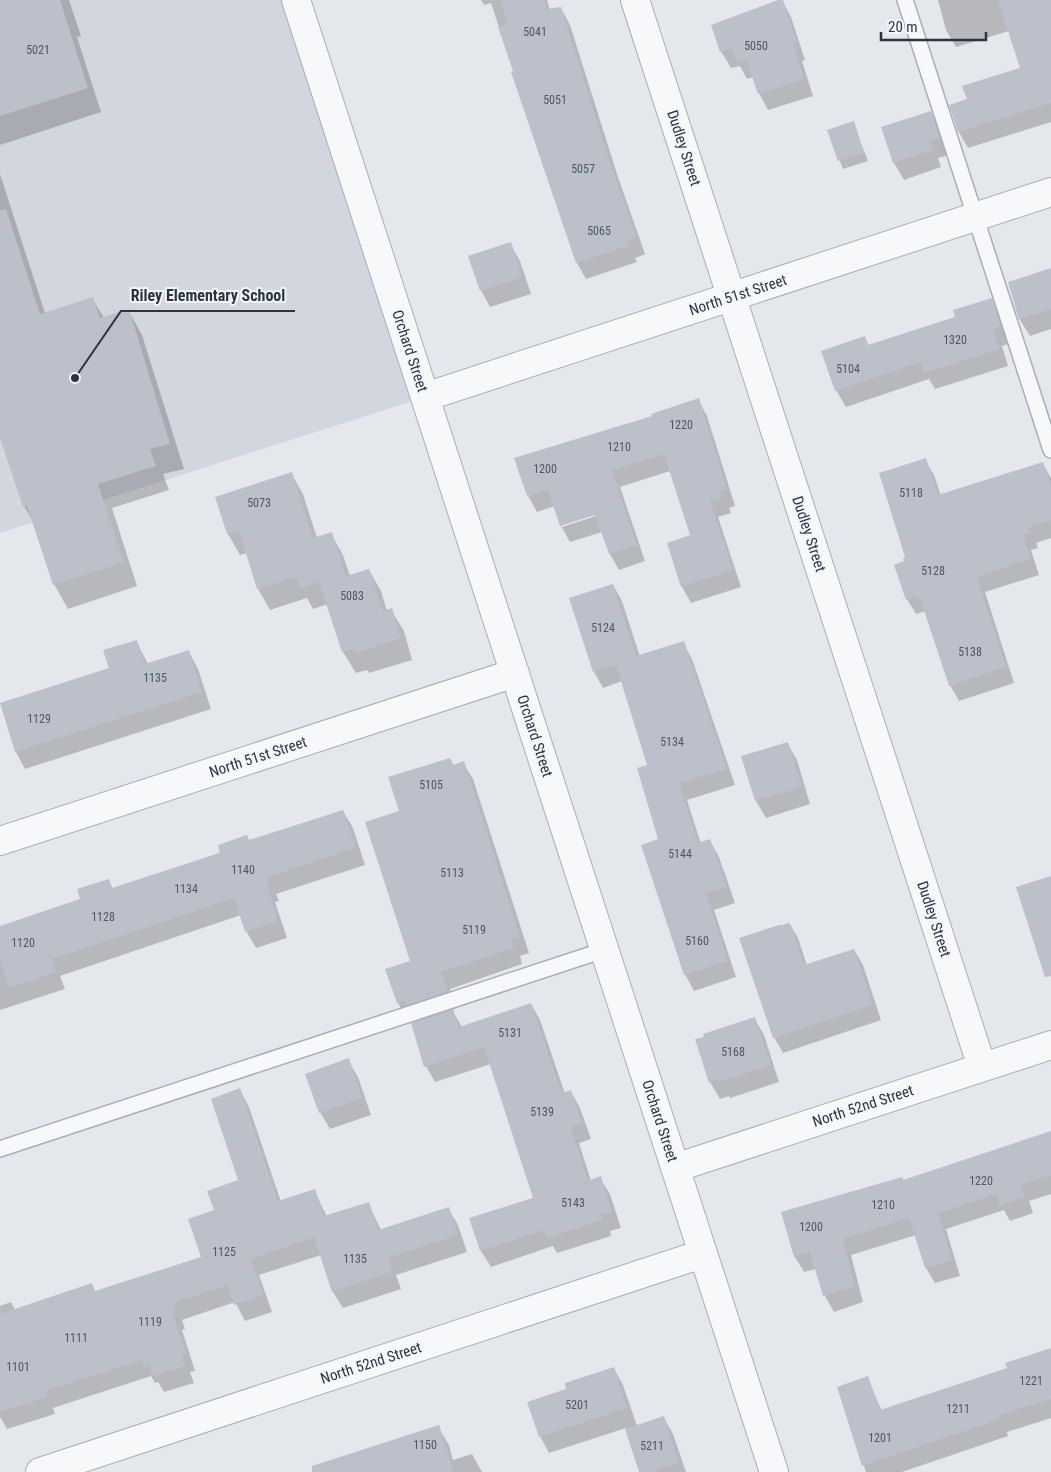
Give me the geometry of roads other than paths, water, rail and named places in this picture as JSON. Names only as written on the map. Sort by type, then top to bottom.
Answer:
[{"type":"street","name":"Orchard Street","points":[[296,0],[774,1472]]},
{"type":"street","name":"Dudley Street","points":[[635,0],[982,1067]]},
{"type":"street","name":"North 51st Street","points":[[425,397],[1051,192]]},
{"type":"street","name":"North 51st Street","points":[[0,841],[515,673]]},
{"type":"street","name":"North 52nd Street","points":[[675,1168],[1051,1045]]},
{"type":"street","name":"North 52nd Street","points":[[40,1472],[702,1254]]},
{"type":"lane","points":[[906,0],[1051,450]]},
{"type":"lane","points":[[0,1149],[604,950]]},
{"type":"place","name":"Riley Elementary School","points":[[75,378]]}]
